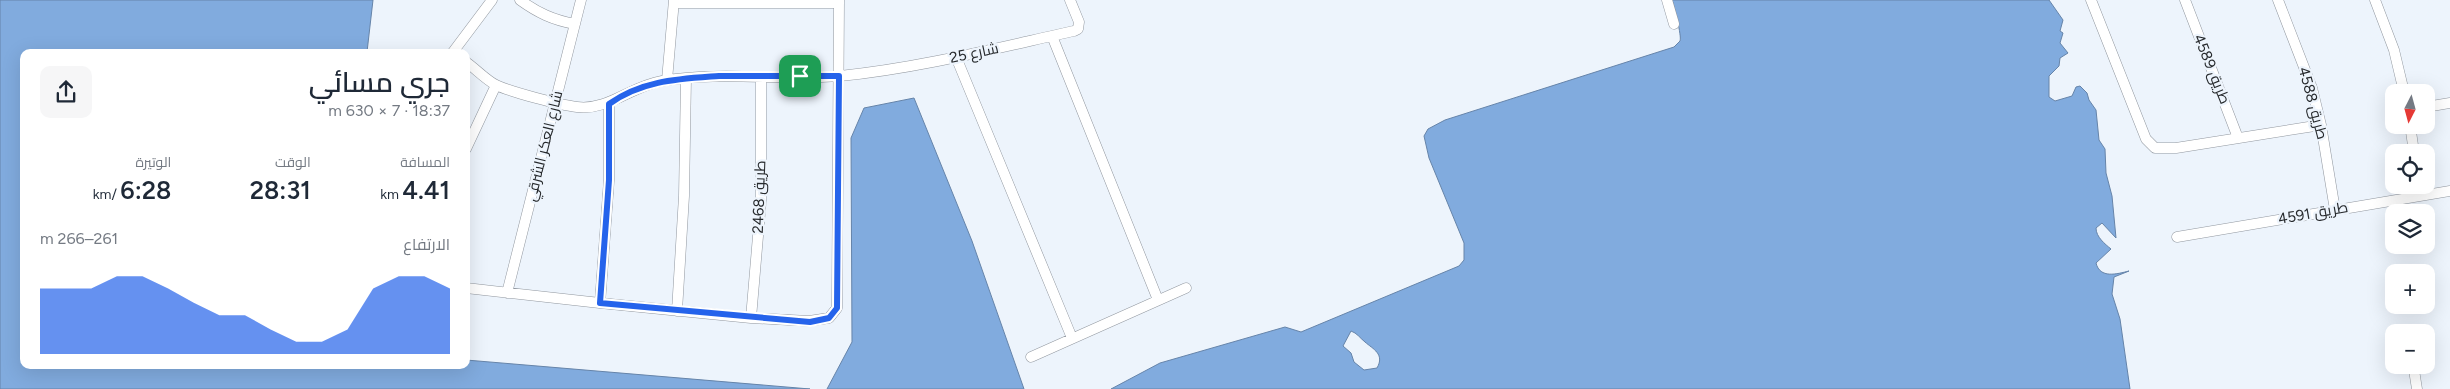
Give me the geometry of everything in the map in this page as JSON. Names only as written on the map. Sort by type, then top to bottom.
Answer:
[{"type":"street","points":[[455,49],[492,0]]},
{"type":"street","points":[[520,0],[533,10],[554,20],[575,24]]},
{"type":"street","name":"شارع العكر الشرقي","points":[[507,292],[581,0]]},
{"type":"street","name":"شارع 25","points":[[609,104],[640,86],[667,80],[686,78],[839,76],[956,57],[1052,36],[1078,29],[1079,22],[1070,0]]},
{"type":"street","points":[[1667,0],[1674,24]]},
{"type":"street","points":[[2091,0],[2146,139],[2150,144],[2161,149],[2176,148],[2321,126]]},
{"type":"street","name":"طريق 4589","points":[[2185,0],[2238,138]]},
{"type":"street","name":"طريق 4588","points":[[2278,0],[2312,88],[2321,126],[2334,210]]},
{"type":"street","points":[[2375,0],[2394,50],[2402,84]]},
{"type":"street","points":[[470,288],[751,318],[820,321],[829,318],[837,308],[839,2],[674,1],[667,80]]},
{"type":"street","points":[[1052,36],[1158,300]]},
{"type":"street","points":[[956,57],[1072,338]]},
{"type":"street","points":[[470,65],[496,85],[555,102],[586,108],[609,104],[609,180],[600,303]]},
{"type":"street","name":"طريق 2468","points":[[751,318],[761,201],[761,77]]},
{"type":"street","points":[[677,311],[684,196],[686,78]]},
{"type":"street","points":[[470,140],[496,85]]},
{"type":"street","points":[[2435,106],[2450,103]]},
{"type":"street","name":"طريق 4591","points":[[2435,190],[2450,191]]},
{"type":"street","name":"طريق 4591","points":[[2177,237],[2334,210],[2404,194]]},
{"type":"street","points":[[1031,357],[1186,288]]},
{"type":"street","points":[[2415,374],[2417,389]]},
{"type":"water","points":[[0,0],[373,0],[367,49],[20,49],[20,369],[470,369],[470,360],[810,389],[0,389]]},
{"type":"water","points":[[1672,0],[2049,0],[2063,20],[2060,31],[2063,33],[2060,43],[2068,53],[2060,58],[2059,66],[2049,76],[2049,97],[2055,101],[2072,96],[2076,87],[2080,86],[2087,93],[2089,100],[2096,110],[2099,140],[2105,149],[2106,173],[2112,196],[2116,238],[2102,223],[2096,228],[2099,237],[2111,249],[2096,263],[2098,268],[2105,273],[2114,274],[2129,271],[2114,277],[2112,294],[2120,319],[2130,389],[1111,389],[1160,363],[1285,327],[1301,332],[1459,266],[1464,260],[1464,243],[1429,158],[1424,136],[1428,129],[1445,120],[1674,47],[1680,41],[1680,38]],"holes":[[[1351,331],[1377,352],[1380,359],[1377,368],[1364,370],[1354,362],[1351,353],[1343,346]]]},
{"type":"water","points":[[914,98],[972,241],[1024,389],[827,389],[852,342],[851,138],[864,108]]},
{"type":"route","points":[[719,76],[800,76],[839,76],[837,308],[829,318],[810,322],[600,303],[608,217],[609,104],[616,98],[640,86],[661,81],[719,76]]}]
